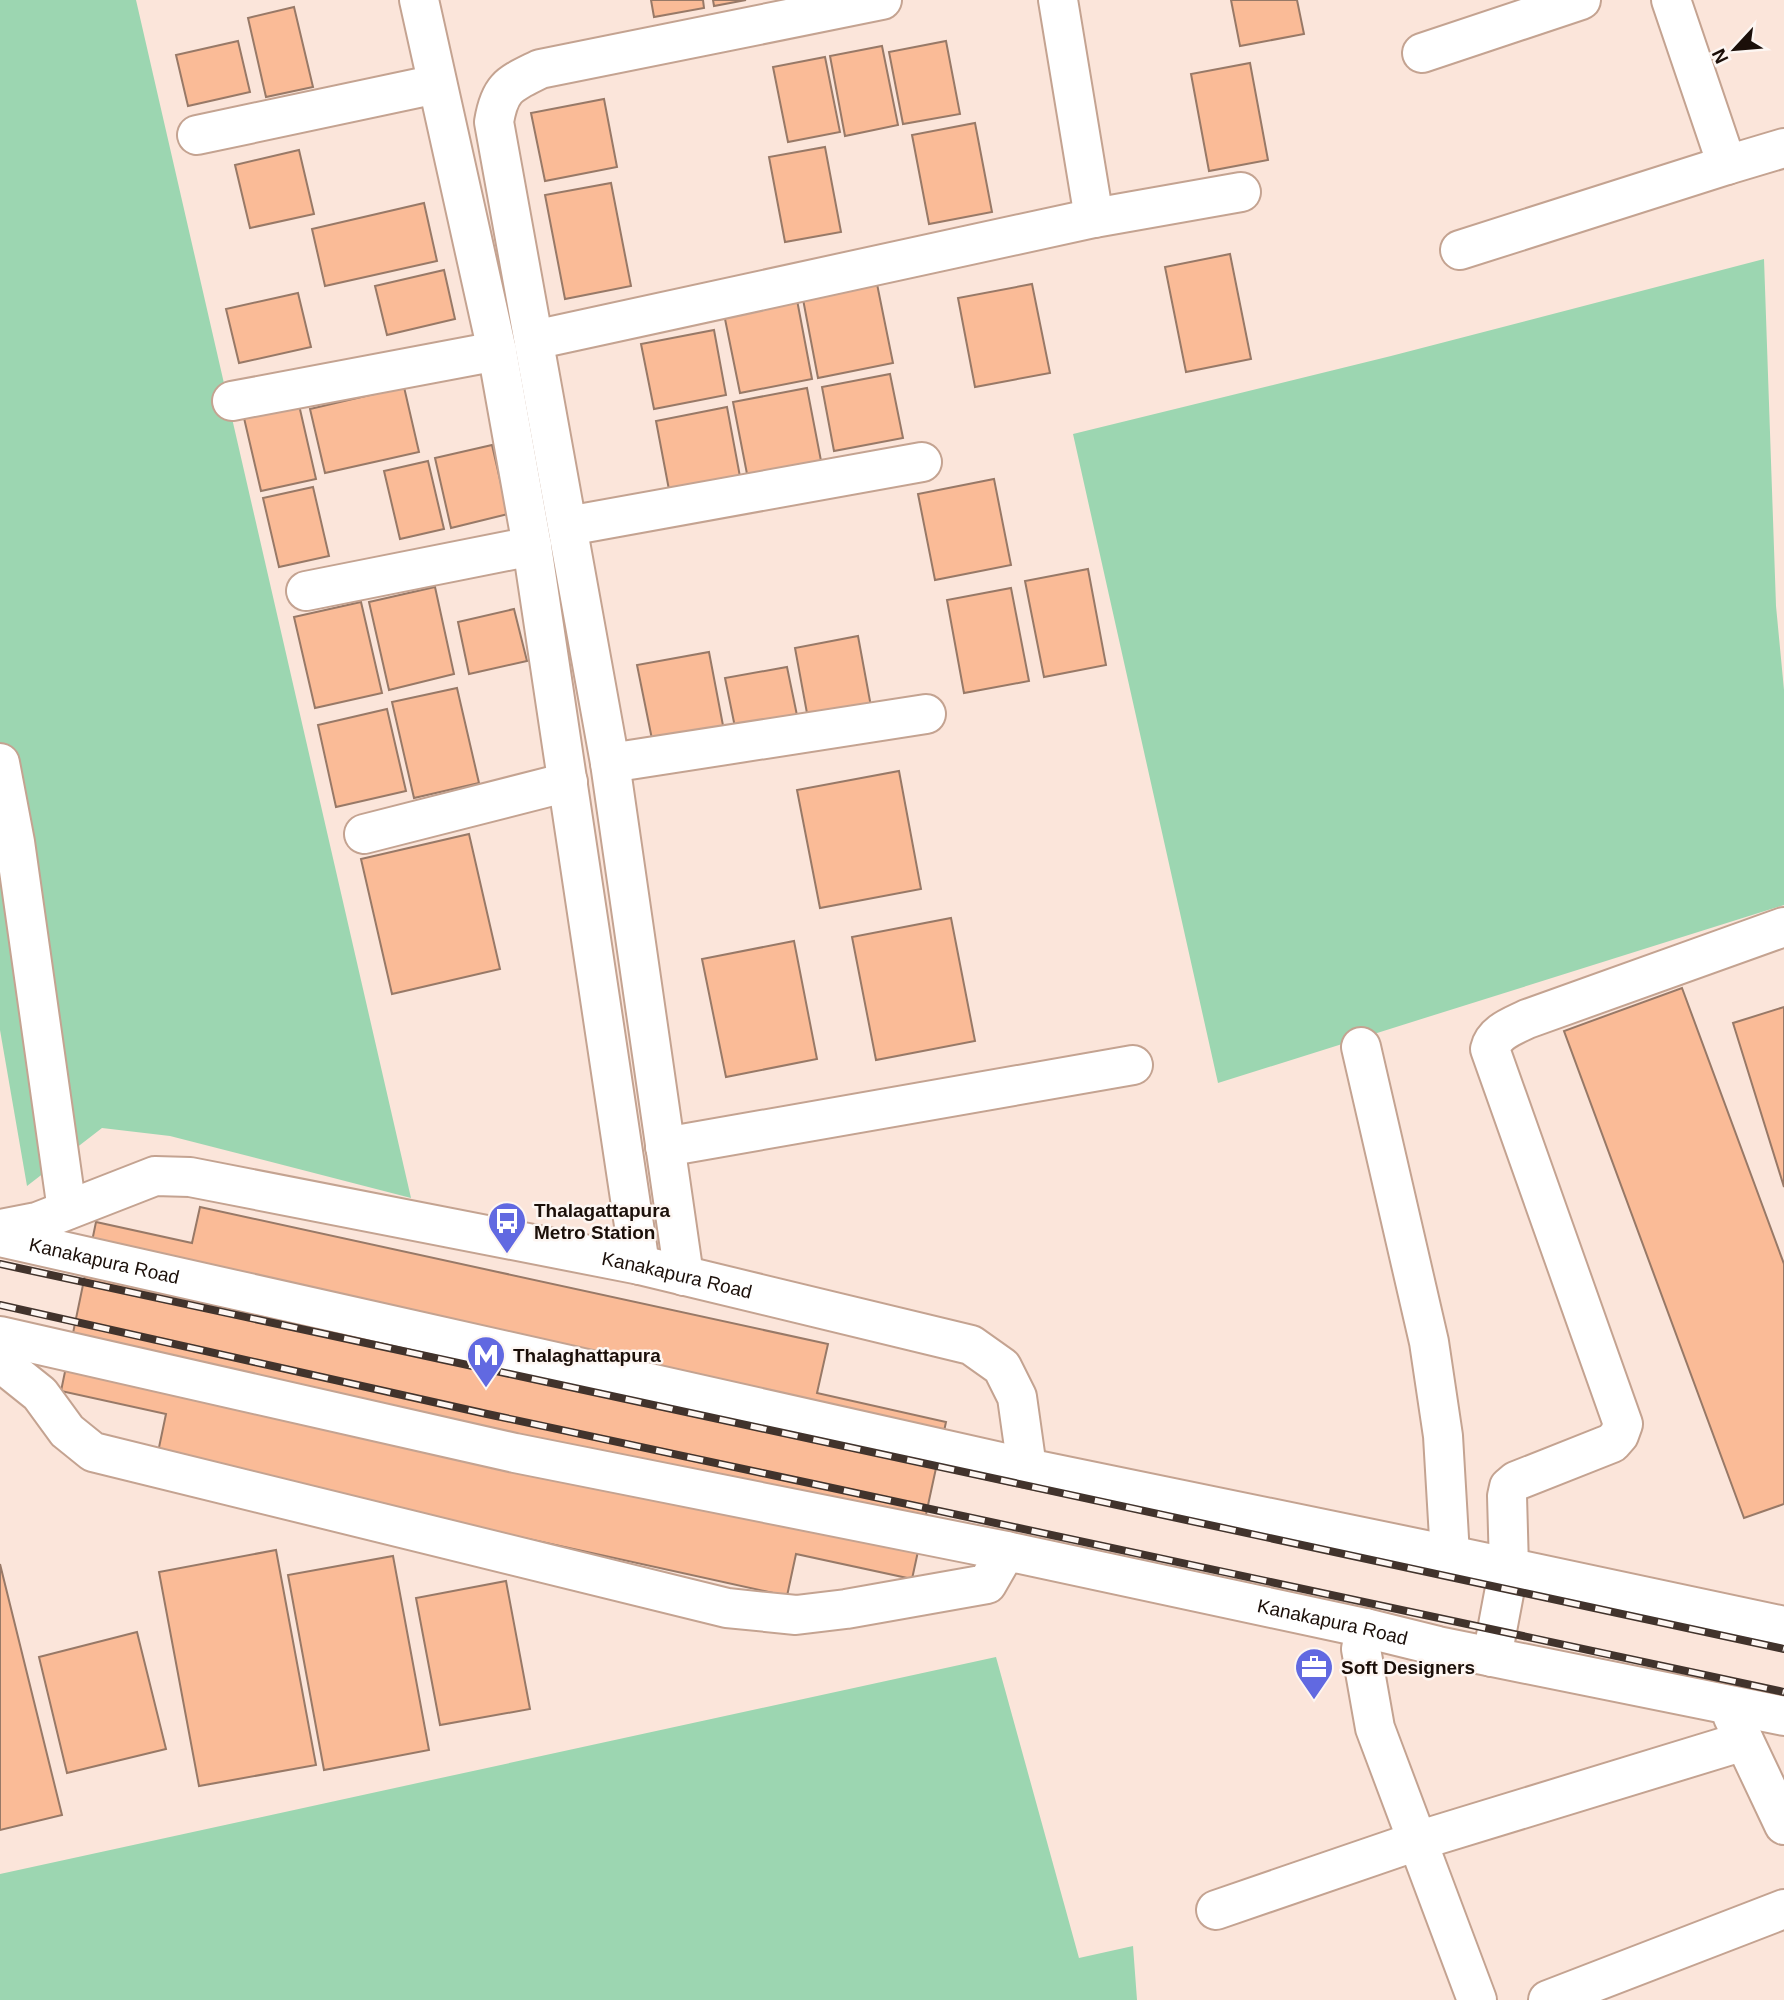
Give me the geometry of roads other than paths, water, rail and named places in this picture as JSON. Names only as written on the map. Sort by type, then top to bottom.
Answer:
[{"type":"main road","points":[[419,0],[497,351],[532,546],[640,1265]]},
{"type":"main road","points":[[684,1276],[610,763],[494,122],[498,100],[510,84],[540,69],[881,0]]},
{"type":"main road","points":[[1058,0],[1094,218]]},
{"type":"main road","points":[[1422,53],[1581,0]]},
{"type":"main road","points":[[1671,0],[1727,165]]},
{"type":"main road","points":[[197,135],[437,84]]},
{"type":"main road","points":[[1460,250],[1784,148]]},
{"type":"main road","points":[[534,340],[1094,218],[1241,192]]},
{"type":"main road","points":[[232,401],[497,351]]},
{"type":"main road","points":[[568,526],[922,462]]},
{"type":"main road","points":[[306,591],[532,546]]},
{"type":"main road","points":[[610,763],[926,714]]},
{"type":"main road","points":[[0,763],[15,842],[68,1210]]},
{"type":"main road","points":[[364,834],[568,782]]},
{"type":"main road","points":[[1492,1657],[1509,1567],[1509,1487],[1516,1481],[1612,1443],[1619,1435],[1623,1423],[1490,1049],[1492,1041],[1501,1032],[1527,1019],[1784,927]]},
{"type":"main road","points":[[1361,1046],[1431,1353],[1443,1436],[1450,1555]]},
{"type":"main road","points":[[665,1147],[1133,1065]]},
{"type":"main road","name":"Kanakapura Road","points":[[0,1229],[37,1222],[155,1177],[190,1177],[640,1265],[971,1345],[1002,1367],[1017,1398],[1027,1468]]},
{"type":"main road","name":"Kanakapura Road","points":[[0,1237],[1027,1468],[1784,1626]]},
{"type":"main road","name":"Kanakapura Road","points":[[0,1336],[515,1453],[1006,1551],[1492,1657],[1727,1702],[1784,1716]]},
{"type":"main road","points":[[0,1362],[40,1394],[67,1431],[93,1452],[727,1608],[796,1615],[987,1584],[1006,1551]]},
{"type":"main road","points":[[1365,1628],[1361,1649],[1375,1727],[1477,2000]]},
{"type":"main road","points":[[1727,1702],[1784,1825]]},
{"type":"main road","points":[[1216,1910],[1417,1841],[1744,1741]]},
{"type":"main road","points":[[1548,2000],[1784,1909]]},
{"type":"railway","points":[[0,1264],[1784,1649]]},
{"type":"railway","points":[[0,1305],[487,1414],[1784,1692]]},
{"type":"place","name":"Thalagattapura Metro Station","points":[[507,1255]]},
{"type":"place","name":"Thalaghattapura","points":[[486,1389]]},
{"type":"place","name":"Soft Designers","points":[[1314,1701]]}]
